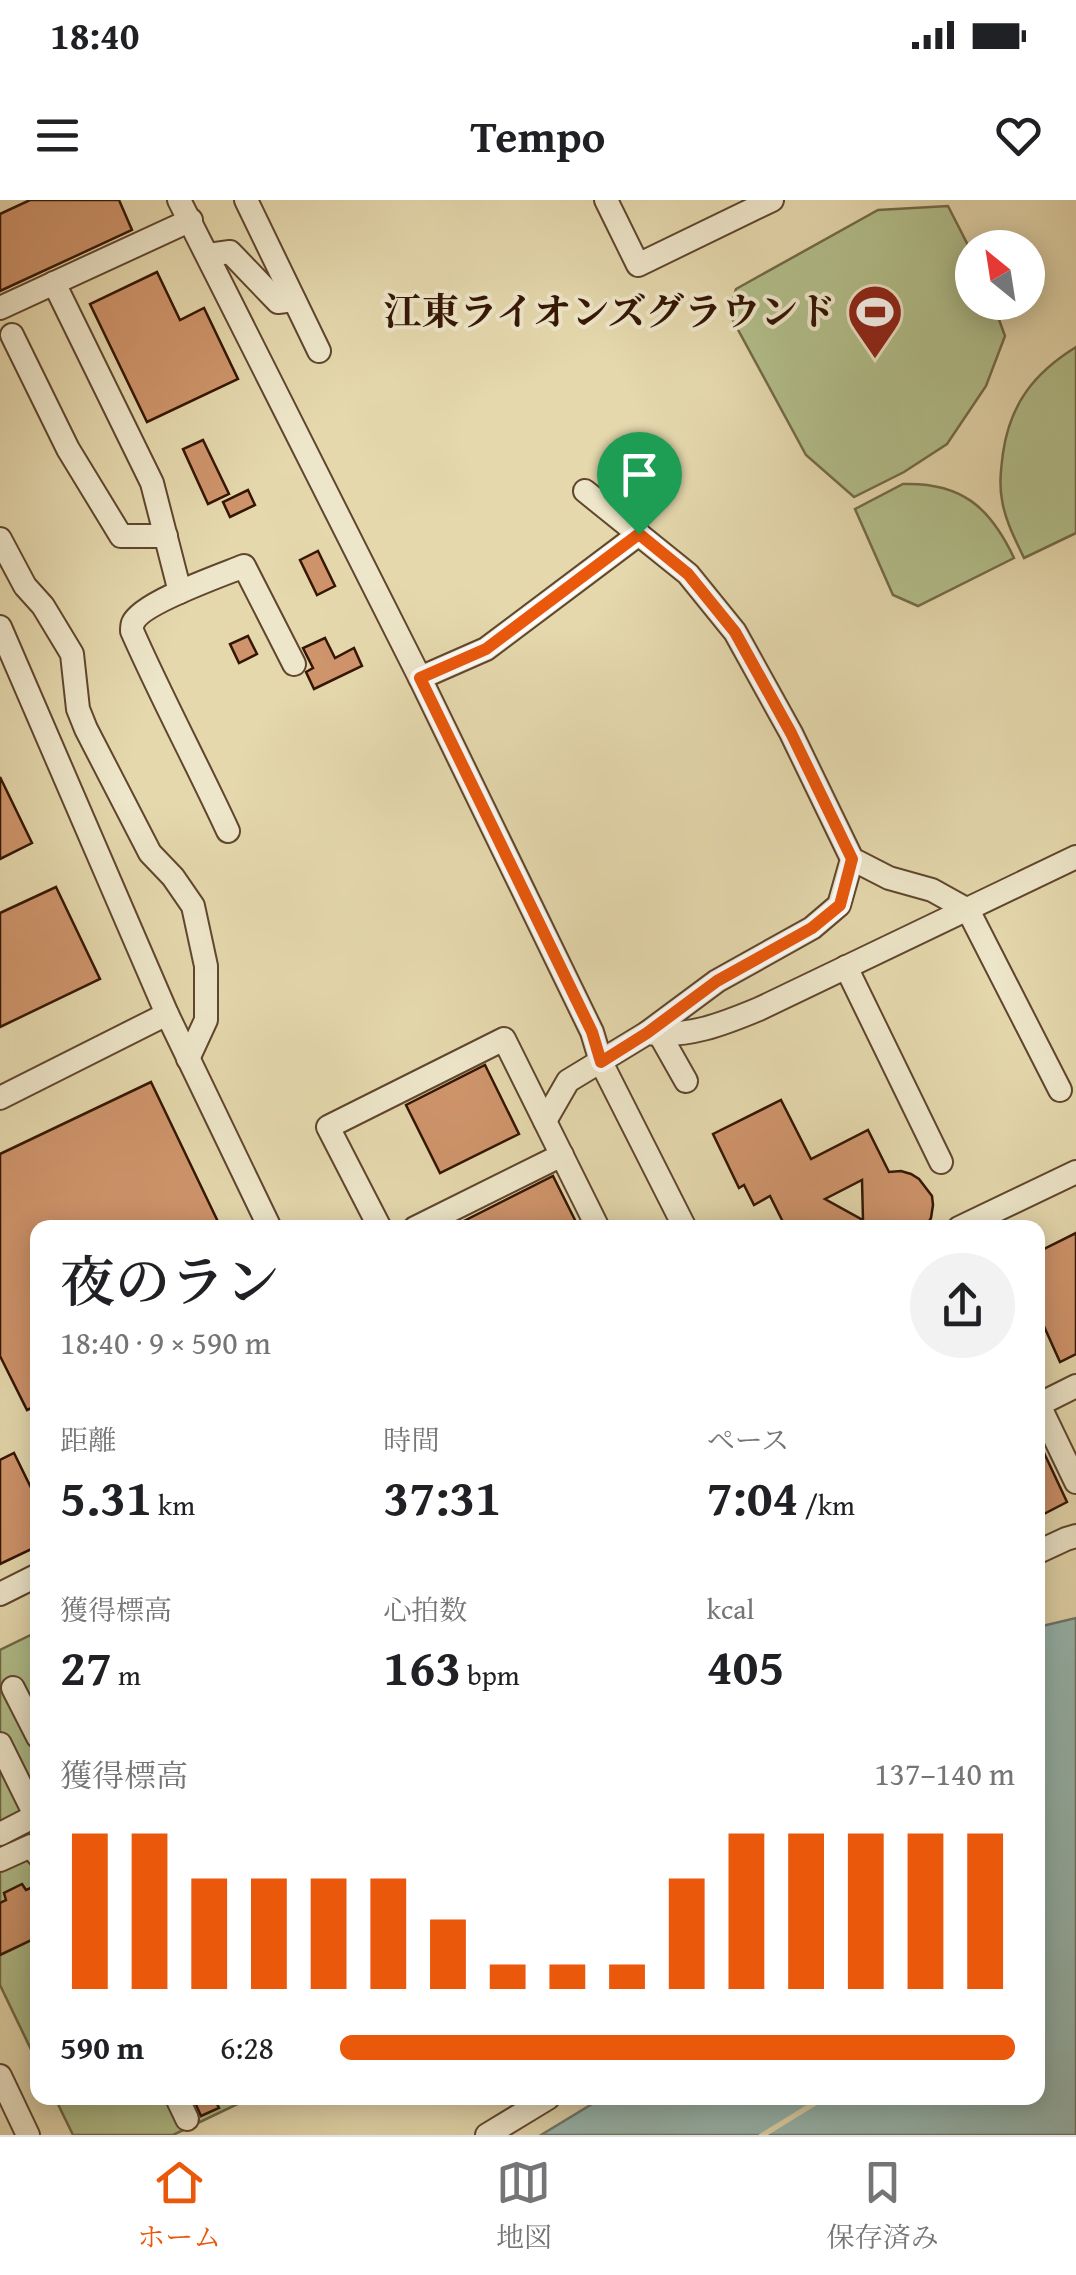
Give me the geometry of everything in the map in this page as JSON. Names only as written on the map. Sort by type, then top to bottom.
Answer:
[{"type":"lane","points":[[246,200],[319,351]]},
{"type":"lane","points":[[606,200],[638,264],[772,200]]},
{"type":"lane","points":[[0,308],[54,283],[185,210],[420,678],[592,1032],[601,1062],[681,1220]]},
{"type":"lane","points":[[208,254],[230,252],[278,302],[294,300]]},
{"type":"lane","points":[[54,283],[152,483],[180,592]]},
{"type":"lane","points":[[12,335],[68,450],[121,536],[166,536]]},
{"type":"lane","points":[[586,491],[688,574],[735,632],[791,733],[852,859],[889,878],[932,890],[968,910],[1060,1090]]},
{"type":"lane","points":[[420,678],[486,649],[639,534]]},
{"type":"lane","points":[[0,539],[6,566],[43,606],[72,654],[78,709],[150,853],[193,906],[206,966],[206,1020],[188,1059]]},
{"type":"lane","points":[[228,831],[156,686],[132,631],[133,621],[180,592],[244,566],[294,664]]},
{"type":"lane","points":[[0,628],[167,1014],[266,1220]]},
{"type":"lane","points":[[653,1034],[708,1030],[1076,857]]},
{"type":"lane","points":[[544,1121],[568,1081],[653,1034],[717,981],[812,928],[840,905],[852,859]]},
{"type":"lane","points":[[846,967],[941,1162]]},
{"type":"lane","points":[[0,1098],[167,1014]]},
{"type":"lane","points":[[653,1034],[686,1081]]},
{"type":"lane","points":[[376,1220],[328,1127],[504,1039],[594,1220]]},
{"type":"lane","points":[[431,1220],[562,1156]]},
{"type":"lane","points":[[976,1220],[1076,1172]]},
{"type":"lane","points":[[1045,1401],[1076,1386]]},
{"type":"lane","points":[[1045,1418],[1076,1482]]},
{"type":"lane","points":[[1045,1548],[1076,1536]]},
{"type":"lane","points":[[0,1594],[30,1580]]},
{"type":"lane","points":[[14,1688],[30,1721]]},
{"type":"lane","points":[[30,1738],[2,1748],[30,1820]]},
{"type":"lane","points":[[0,1834],[30,1835]]},
{"type":"lane","points":[[0,1860],[30,1839]]},
{"type":"lane","points":[[0,2076],[28,2135]]},
{"type":"lane","points":[[180,2105],[187,2119]]},
{"type":"lane","points":[[487,2135],[536,2105]]},
{"type":"green space","name":"江東ライオンズグラウンド","points":[[948,206],[960,230],[955,230],[955,320],[999,320],[1005,336],[986,386],[947,444],[904,472],[854,497],[806,455],[729,313],[736,289],[878,210]]},
{"type":"green space","points":[[1076,347],[1076,533],[1024,558],[1001,494],[1006,435],[1026,391]]},
{"type":"green space","points":[[903,484],[941,488],[971,501],[995,525],[1014,558],[918,606],[893,595],[855,509]]},
{"type":"green space","points":[[30,1635],[30,2047],[0,1985],[0,1650]]},
{"type":"green space","points":[[58,2105],[235,2105],[173,2135],[73,2135]]},
{"type":"water","points":[[1076,1618],[1076,2135],[541,2135],[590,2105],[1045,2105],[1045,1625]]},
{"type":"pier","points":[[807,2105],[817,2105],[768,2135],[758,2135]]},
{"type":"building","points":[[30,200],[119,200],[132,230],[0,291],[0,214]]},
{"type":"building","points":[[157,272],[180,320],[204,308],[238,379],[147,422],[90,304]]},
{"type":"building","points":[[203,440],[229,494],[208,504],[183,449]]},
{"type":"building","points":[[248,490],[255,505],[230,517],[223,502]]},
{"type":"building","points":[[318,551],[335,586],[317,595],[300,560]]},
{"type":"building","points":[[248,636],[257,654],[239,663],[230,644]]},
{"type":"building","points":[[325,638],[335,658],[354,648],[362,666],[314,689],[306,672],[313,668],[303,648]]},
{"type":"building","points":[[0,777],[32,843],[0,859]]},
{"type":"building","points":[[56,887],[100,979],[0,1027],[0,913]]},
{"type":"building","points":[[485,1065],[519,1134],[440,1173],[406,1105]]},
{"type":"building","points":[[151,1082],[217,1220],[30,1220],[27,1410],[0,1356],[0,1154]]},
{"type":"building","points":[[781,1100],[811,1159],[868,1130],[889,1172],[901,1171],[919,1179],[932,1196],[933,1205],[930,1220],[863,1220],[782,1220],[770,1196],[754,1205],[744,1185],[739,1188],[713,1134]],"holes":[[[862,1180],[863,1220],[825,1199]]]},
{"type":"building","points":[[553,1176],[575,1220],[466,1220]]},
{"type":"building","points":[[1076,1233],[1076,1354],[1060,1362],[1045,1329],[1045,1248]]},
{"type":"building","points":[[14,1453],[30,1486],[30,1550],[0,1564],[0,1460]]},
{"type":"building","points":[[1045,1455],[1067,1502],[1045,1513]]},
{"type":"building","points":[[22,1884],[26,1890],[30,1888],[30,1941],[0,1955],[0,1903],[6,1900],[4,1893]]},
{"type":"building","points":[[196,2105],[218,2105],[219,2108],[201,2116]]},
{"type":"place","name":"江東ライオンズグラウンド","points":[[875,361]]},
{"type":"route","points":[[639,534],[688,574],[735,632],[791,733],[852,859],[840,905],[812,928],[717,981],[601,1062],[592,1032],[420,678],[486,649],[639,534]]}]
